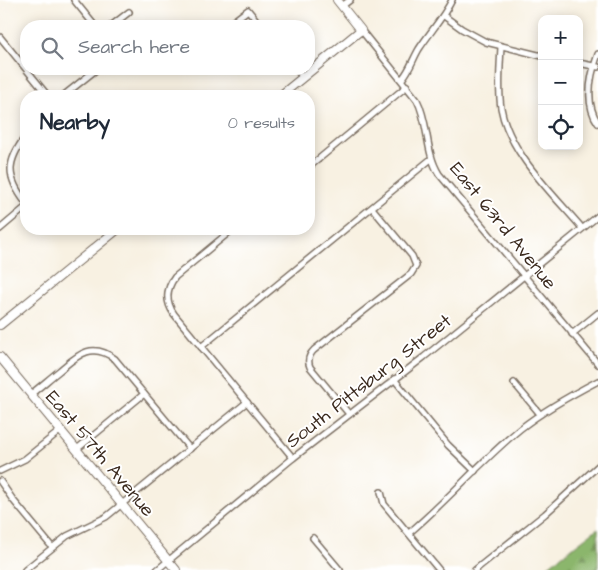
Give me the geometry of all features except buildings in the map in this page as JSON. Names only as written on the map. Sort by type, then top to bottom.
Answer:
[{"type":"street","points":[[74,0],[90,20]]},
{"type":"street","points":[[340,3],[350,0]]},
{"type":"street","points":[[402,79],[410,70],[419,49],[444,16],[452,0]]},
{"type":"street","name":"East 63rd Avenue","points":[[340,3],[408,86],[417,100],[422,112],[431,159],[443,180],[598,364]]},
{"type":"street","points":[[235,20],[248,10],[256,20]]},
{"type":"street","points":[[119,20],[129,12]]},
{"type":"street","points":[[444,16],[462,29],[486,42],[538,55]]},
{"type":"street","points":[[315,67],[361,30]]},
{"type":"street","points":[[0,37],[20,62]]},
{"type":"street","points":[[501,47],[500,99],[508,132],[523,157],[582,228]]},
{"type":"street","points":[[598,54],[590,100],[591,109],[598,123]]},
{"type":"street","points":[[583,64],[596,67]]},
{"type":"street","points":[[31,75],[43,90]]},
{"type":"street","points":[[71,90],[89,75]]},
{"type":"street","points":[[287,90],[305,75]]},
{"type":"street","points":[[315,162],[408,86]]},
{"type":"street","points":[[20,144],[14,153],[11,178],[20,195]]},
{"type":"street","points":[[201,347],[431,159]]},
{"type":"street","points":[[349,414],[310,367],[308,359],[314,350],[410,274],[416,266],[412,256],[372,208]]},
{"type":"street","points":[[0,229],[20,211]]},
{"type":"street","name":"South Pittsburg Street","points":[[157,570],[293,458],[598,216]]},
{"type":"street","points":[[0,325],[111,235]]},
{"type":"street","points":[[226,235],[175,276],[168,292],[171,309],[293,458]]},
{"type":"street","points":[[572,334],[598,313]]},
{"type":"street","points":[[31,394],[84,352],[96,351],[107,353],[115,358],[190,449]]},
{"type":"street","name":"East 57th Avenue","points":[[0,357],[176,570]]},
{"type":"street","points":[[394,379],[448,446],[475,471]]},
{"type":"street","points":[[409,533],[438,508],[514,434],[540,414],[598,381]]},
{"type":"street","points":[[514,383],[540,414]]},
{"type":"street","points":[[76,449],[144,394]]},
{"type":"street","points":[[25,570],[71,533],[106,517],[247,402]]},
{"type":"street","points":[[0,471],[25,459],[61,430]]},
{"type":"street","points":[[475,570],[548,511],[598,466]]},
{"type":"street","points":[[0,481],[13,500],[52,547]]},
{"type":"street","points":[[381,492],[384,504],[439,570]]},
{"type":"street","points":[[313,538],[340,570]]},
{"type":"green space","points":[[598,528],[598,570],[543,570]]}]
